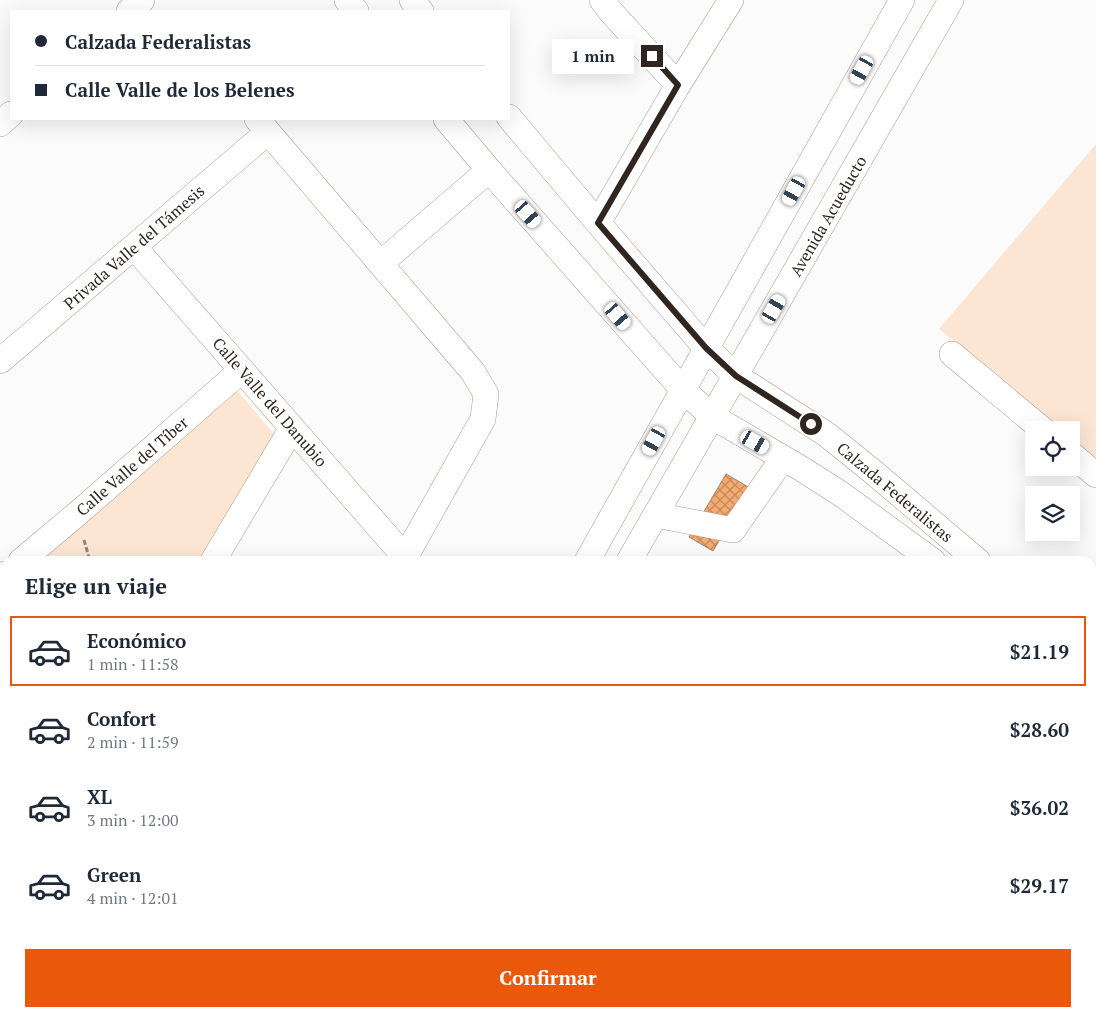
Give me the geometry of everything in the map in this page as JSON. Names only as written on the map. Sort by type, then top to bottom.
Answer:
[{"type":"street","points":[[130,10],[142,0]]},
{"type":"street","points":[[347,0],[355,10]]},
{"type":"street","points":[[412,0],[420,10]]},
{"type":"street","points":[[602,0],[678,85]]},
{"type":"street","points":[[598,223],[678,85],[731,0]]},
{"type":"street","points":[[590,556],[902,0]]},
{"type":"street","name":"Avenida Acueducto","points":[[632,556],[951,0]]},
{"type":"street","points":[[0,124],[10,115]]},
{"type":"street","name":"Calzada Federalistas","points":[[510,117],[706,348],[736,376],[826,434],[872,471],[948,552],[961,556]]},
{"type":"street","name":"Calzada Federalistas","points":[[447,120],[683,390],[713,417],[793,463],[841,494],[925,556]]},
{"type":"street","points":[[262,125],[474,372],[486,394],[483,419],[406,556]]},
{"type":"street","name":"Privada Valle del Támesis","points":[[0,361],[134,246],[262,125]]},
{"type":"street","points":[[381,264],[489,170]]},
{"type":"street","name":"Calle Valle del Danubio","points":[[134,246],[401,556]]},
{"type":"street","points":[[952,354],[1031,421]]},
{"type":"street","name":"Calle Valle del Tíber","points":[[27,556],[242,370]]},
{"type":"street","points":[[216,556],[292,428]]},
{"type":"street","points":[[656,515],[734,530],[793,463],[826,434]]},
{"type":"street","points":[[1080,462],[1096,475]]},
{"type":"shaded area","points":[[1096,144],[1096,461],[1080,448],[1080,421],[1048,421],[939,329]]},
{"type":"shaded area","points":[[234,387],[274,434],[202,556],[40,556]]},
{"type":"building","points":[[726,474],[750,488],[713,551],[689,537]]},
{"type":"route","points":[[652,56],[678,85],[598,223],[706,348],[736,376],[811,424]]}]
